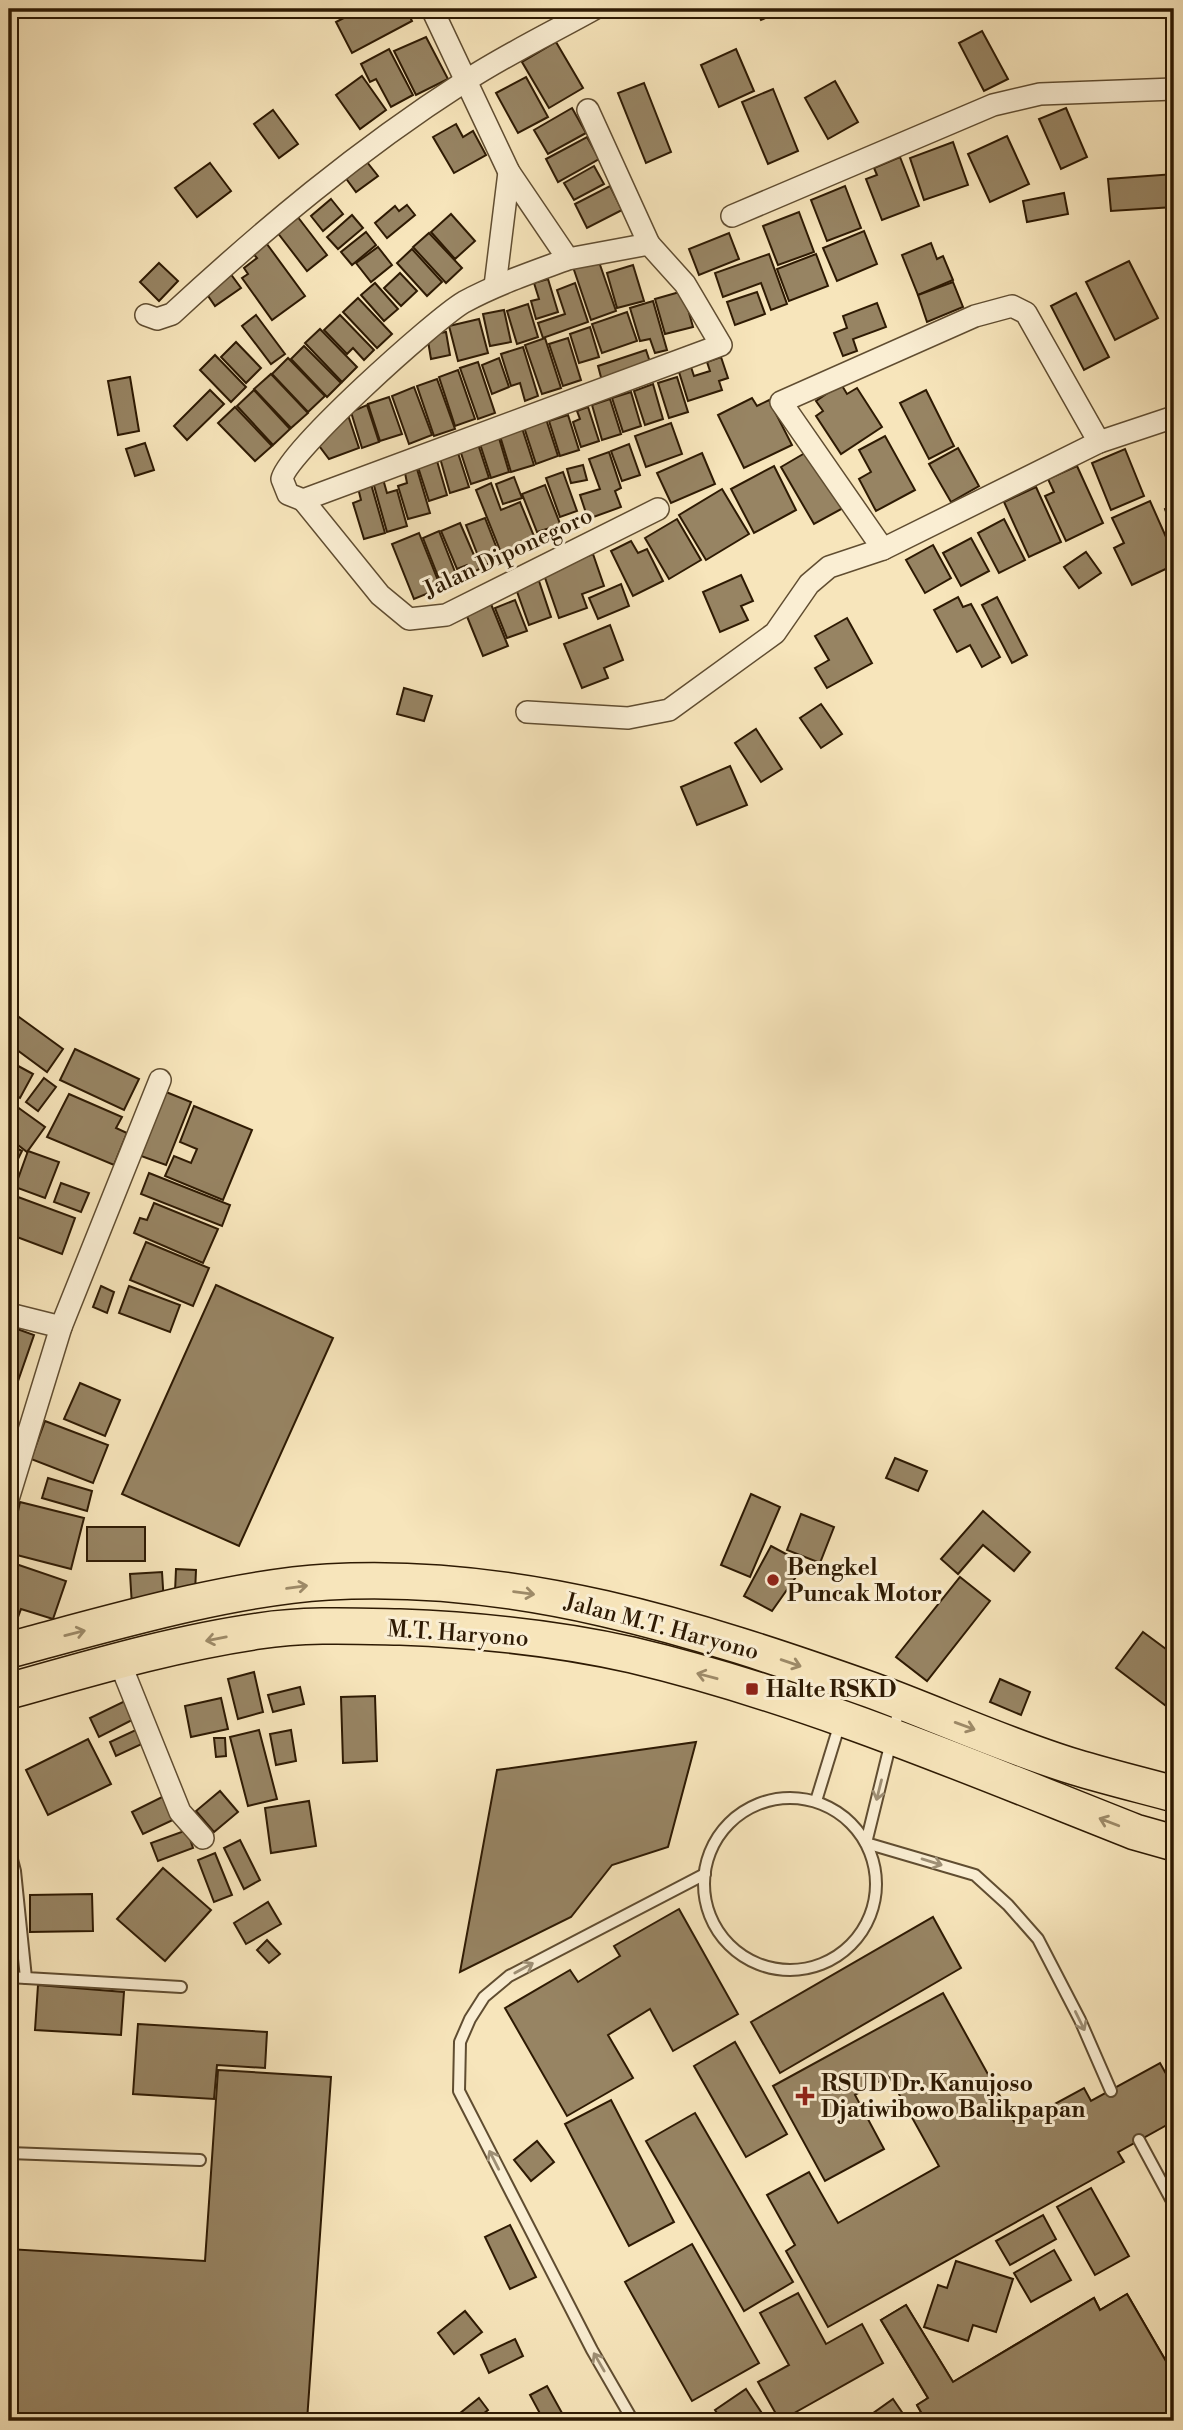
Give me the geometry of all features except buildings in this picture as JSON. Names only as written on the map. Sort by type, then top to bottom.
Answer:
[{"type":"highway","name":"Jalan M.T. Haryono","points":[[9,1650],[205,1602],[315,1584],[397,1582],[471,1586],[548,1596],[632,1613],[726,1640],[1073,1766],[1174,1794]]},
{"type":"highway","name":"M.T. Haryono","points":[[13,1690],[120,1663],[150,1652],[261,1631],[340,1626],[440,1629],[540,1639],[632,1655],[752,1689],[892,1737]]},
{"type":"highway","points":[[892,1737],[1135,1832],[1174,1843]]},
{"type":"street","points":[[432,9],[509,172],[568,259]]},
{"type":"street","points":[[146,315],[157,319],[172,314],[264,229],[350,161],[467,79],[594,9]]},
{"type":"street","points":[[732,216],[993,105],[1040,94],[1174,89]]},
{"type":"street","points":[[303,500],[721,345],[685,284],[649,244],[588,110]]},
{"type":"street","points":[[509,172],[495,286],[568,259],[649,244]]},
{"type":"street","name":"Jalan Diponegoro","points":[[495,286],[438,320],[367,384],[292,459],[283,472],[283,486],[288,494],[303,500],[380,596],[409,619],[446,615],[658,509]]},
{"type":"street","points":[[883,549],[781,401],[975,316],[1012,306],[1026,313],[1099,442]]},
{"type":"street","points":[[527,712],[628,718],[669,710],[775,633],[809,584],[829,567],[883,549],[1099,442],[1174,417]]},
{"type":"street","points":[[9,1496],[61,1327],[160,1080]]},
{"type":"street","points":[[9,1314],[61,1327]]},
{"type":"street","points":[[120,1663],[180,1812],[203,1838]]},
{"type":"lane","points":[[866,1843],[901,1702]]},
{"type":"lane","points":[[816,1801],[842,1719]]},
{"type":"lane","points":[[791,1798],[816,1801],[836,1810],[854,1825],[866,1843],[875,1868],[876,1895],[868,1920],[853,1943],[832,1959],[806,1968],[780,1969],[754,1962],[732,1947],[715,1926],[706,1901],[705,1874],[711,1850],[724,1829],[743,1811],[766,1801],[791,1798]]},
{"type":"lane","points":[[866,1843],[975,1875],[1008,1905],[1038,1939],[1080,2020],[1111,2091]]},
{"type":"lane","points":[[9,1848],[15,1871],[26,1978]]},
{"type":"lane","points":[[633,2421],[592,2350],[459,2091],[460,2042],[484,1997],[509,1976],[705,1874]]},
{"type":"lane","points":[[9,1977],[181,1987]]},
{"type":"lane","points":[[1139,2140],[1174,2206]]},
{"type":"lane","points":[[9,2153],[200,2160]]},
{"type":"place","name":"Bengkel Puncak Motor","points":[[773,1580]]},
{"type":"place","name":"Halte RSKD","points":[[752,1689]]},
{"type":"place","name":"RSUD Dr. Kanujoso Djatiwibowo Balikpapan","points":[[805,2096]]}]
